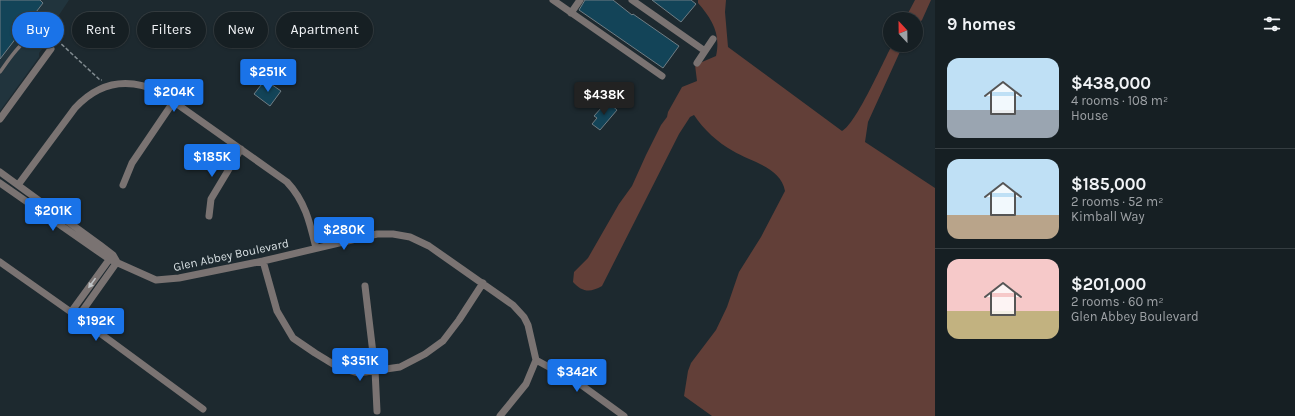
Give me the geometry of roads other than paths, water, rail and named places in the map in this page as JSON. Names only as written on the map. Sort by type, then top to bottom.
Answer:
[{"type":"street","points":[[553,0],[662,76]]},
{"type":"street","points":[[571,13],[580,0]]},
{"type":"street","points":[[636,1],[705,51]]},
{"type":"street","points":[[697,62],[713,39]]},
{"type":"street","points":[[0,119],[51,49]]},
{"type":"street","points":[[18,185],[75,108],[86,97],[112,85],[136,83],[151,88],[174,101],[281,177],[300,197],[308,215],[316,248]]},
{"type":"street","points":[[124,185],[132,163],[174,101]]},
{"type":"street","points":[[209,216],[211,199],[241,149]]},
{"type":"street","points":[[0,172],[100,245],[111,257]]},
{"type":"street","points":[[0,183],[117,262],[78,317]]},
{"type":"street","name":"Glen Abbey Boulevard","points":[[117,262],[156,280],[179,278],[263,261],[377,234],[393,234],[410,237],[429,246],[513,305],[524,317],[528,325],[536,360]]},
{"type":"street","points":[[71,312],[111,257]]},
{"type":"street","points":[[263,261],[277,311],[294,338],[338,367],[358,373],[400,367],[425,354],[443,341],[459,320],[483,283]]},
{"type":"street","points":[[0,262],[78,317],[203,409]]},
{"type":"street","points":[[366,286],[375,370],[377,410]]},
{"type":"street","points":[[500,416],[526,384],[536,360],[580,384],[615,413],[624,416]]},
{"type":"lane","points":[[0,72],[22,44],[30,38],[35,38],[51,49]]}]
